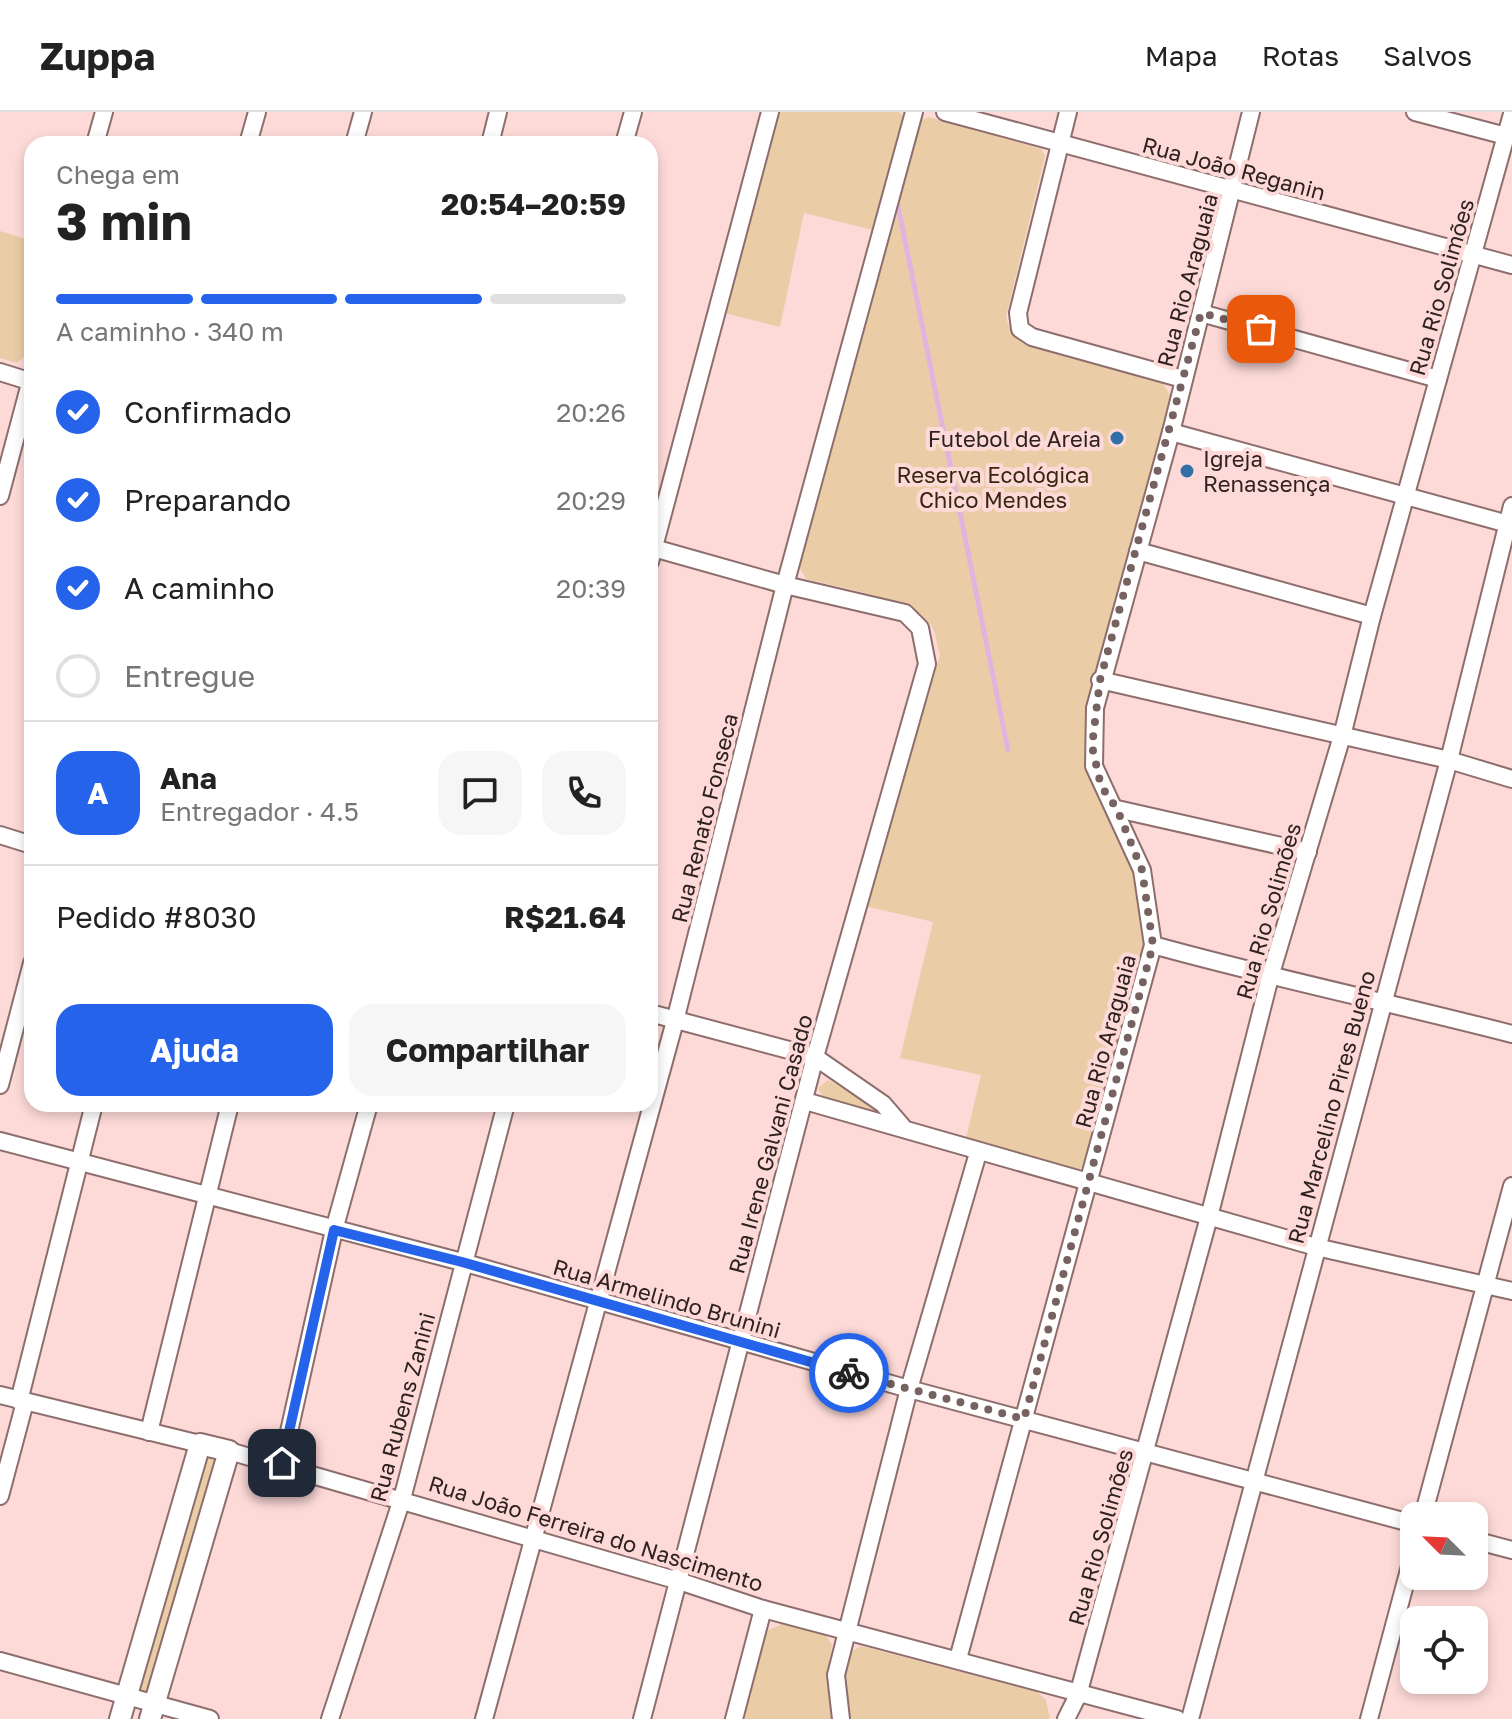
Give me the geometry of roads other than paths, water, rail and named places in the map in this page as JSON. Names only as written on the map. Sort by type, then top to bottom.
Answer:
[{"type":"street","points":[[97,136],[104,112]]},
{"type":"street","points":[[250,136],[257,112]]},
{"type":"street","points":[[356,136],[363,112]]},
{"type":"street","points":[[492,136],[498,112]]},
{"type":"street","points":[[626,136],[633,112]]},
{"type":"street","points":[[658,526],[770,112]]},
{"type":"street","name":"Rua Renato Fonseca","points":[[658,1083],[785,585],[914,112]]},
{"type":"street","name":"Rua João Reganin","points":[[945,112],[1512,265]]},
{"type":"street","points":[[1068,112],[1018,313],[1020,329],[1032,337],[1183,379]]},
{"type":"street","name":"Rua Rio Araguaia","points":[[958,1659],[1153,945],[1142,870],[1117,809],[1101,786],[1094,766],[1092,746],[1100,680],[1171,432],[1251,112]]},
{"type":"street","points":[[1415,112],[1506,136]]},
{"type":"street","name":"Rua Rio Solimões","points":[[1066,1719],[1078,1695],[1145,1454],[1270,977],[1342,736],[1372,616],[1512,114]]},
{"type":"street","points":[[1201,313],[1438,379]]},
{"type":"street","points":[[0,372],[24,378]]},
{"type":"street","points":[[0,496],[24,406]]},
{"type":"street","points":[[1171,432],[1510,524]]},
{"type":"street","name":"Rua Marcelino Pires Bueno","points":[[1190,1719],[1251,1481],[1449,760],[1512,506]]},
{"type":"street","points":[[1138,551],[1372,616]]},
{"type":"street","points":[[658,554],[785,585]]},
{"type":"street","name":"Rua Irene Galvani Casado","points":[[642,1719],[815,1057],[927,664],[920,628],[905,613],[785,585]]},
{"type":"street","points":[[1100,680],[1449,760],[1512,779]]},
{"type":"street","points":[[1117,809],[1308,852]]},
{"type":"street","points":[[0,835],[24,842]]},
{"type":"street","points":[[1153,945],[1270,977],[1382,1000],[1512,1034]]},
{"type":"street","points":[[0,1085],[24,994]]},
{"type":"street","points":[[658,1016],[815,1057],[883,1104],[902,1126]]},
{"type":"street","points":[[805,1101],[902,1126],[978,1153],[1316,1247],[1512,1291]]},
{"type":"street","points":[[0,1496],[92,1112]]},
{"type":"street","points":[[149,1432],[228,1112]]},
{"type":"street","points":[[282,1463],[334,1230],[367,1112]]},
{"type":"street","name":"Rua Rubens Zanini","points":[[330,1719],[402,1499],[504,1112]]},
{"type":"street","name":"Rua Renato Fonseca","points":[[484,1719],[650,1112]]},
{"type":"street","name":"Rua Armelindo Brunini","points":[[0,1141],[462,1262],[1145,1454],[1400,1520]]},
{"type":"street","points":[[841,1719],[836,1700],[836,1675],[909,1389],[978,1153]]},
{"type":"street","points":[[1427,1502],[1512,1186]]},
{"type":"street","name":"Rua João Ferreira do Nascimento","points":[[0,1395],[282,1463],[763,1609],[848,1629],[1078,1695],[1177,1719]]},
{"type":"street","points":[[120,1719],[200,1444]]},
{"type":"street","points":[[152,1711],[229,1451]]},
{"type":"street","points":[[1488,1544],[1512,1550]]},
{"type":"street","points":[[1369,1719],[1404,1590]]},
{"type":"street","points":[[734,1719],[763,1609]]},
{"type":"street","points":[[0,1661],[127,1696],[152,1711],[210,1719]]},
{"type":"waterway","points":[[897,201],[1008,750]]},
{"type":"place","name":"Futebol de Areia","points":[[1117,438]]},
{"type":"place","name":"Igreja Renassença","points":[[1187,471]]},
{"type":"park label","name":"Reserva Ecológica Chico Mendes","points":[[993,486]]}]
